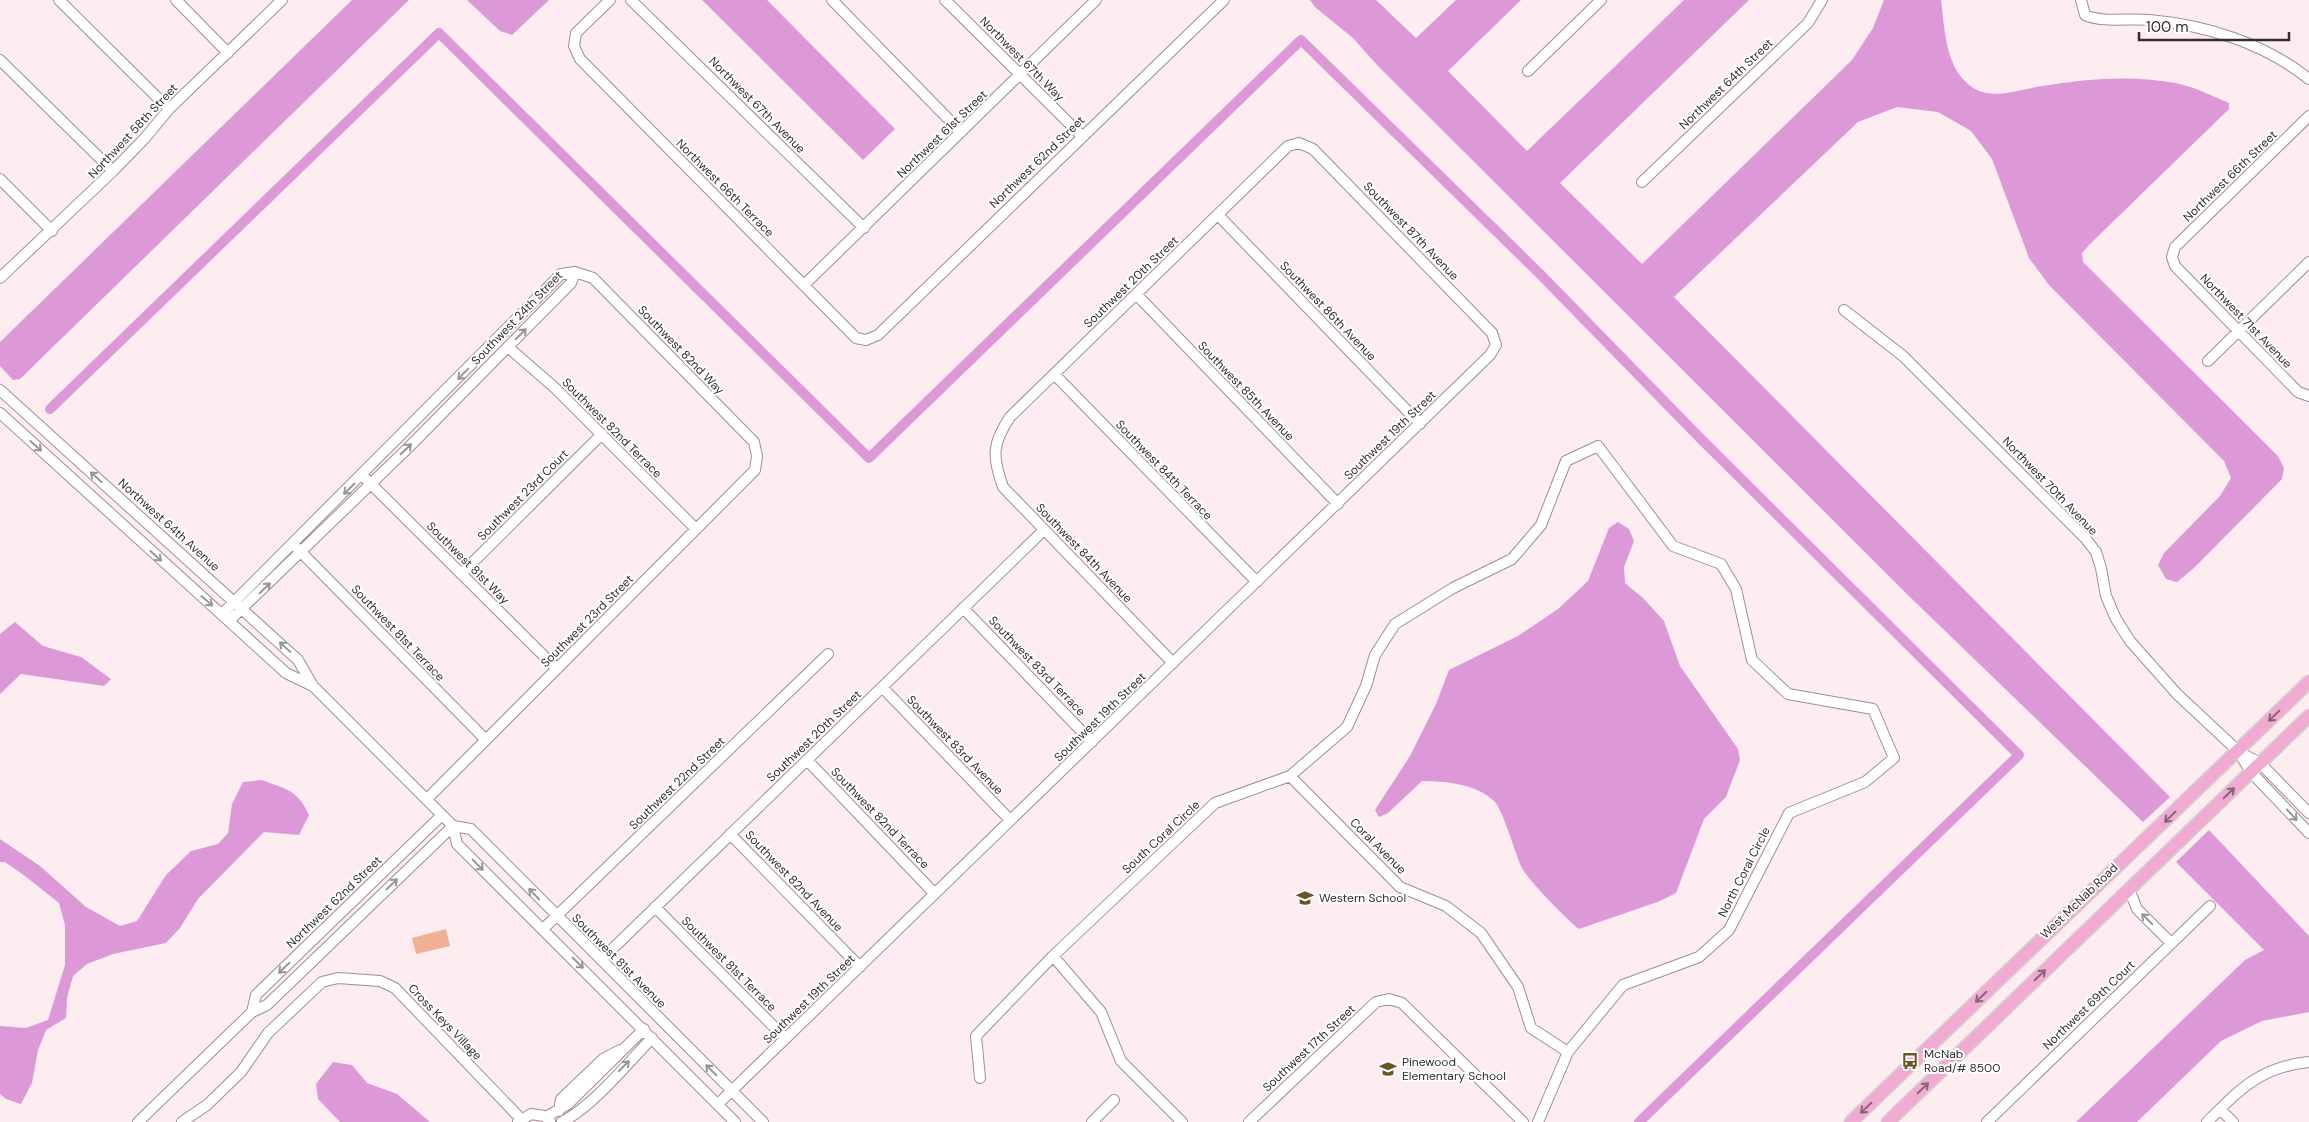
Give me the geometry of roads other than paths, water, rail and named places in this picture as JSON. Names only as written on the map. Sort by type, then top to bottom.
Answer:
[{"type":"main road","name":"West McNab Road","points":[[1851,1122],[2112,869],[2156,831],[2309,682]]},
{"type":"main road","points":[[1888,1122],[2309,716]]},
{"type":"street","points":[[59,0],[169,109]]},
{"type":"street","points":[[176,0],[228,53]]},
{"type":"street","name":"Northwest 58th Street","points":[[0,278],[113,172],[146,138],[169,109],[282,0]]},
{"type":"street","name":"Northwest 66th Terrace","points":[[610,0],[576,33],[574,46],[580,59],[856,338],[866,340]]},
{"type":"street","name":"Northwest 67th Avenue","points":[[632,0],[864,228]]},
{"type":"street","points":[[832,0],[961,132]]},
{"type":"street","name":"Northwest 67th Way","points":[[945,0],[1082,136]]},
{"type":"street","name":"Northwest 61st Street","points":[[804,285],[1096,0]]},
{"type":"street","name":"Northwest 62nd Street","points":[[866,340],[878,335],[1224,0]]},
{"type":"street","points":[[1528,71],[1601,0]]},
{"type":"street","name":"Northwest 64th Street","points":[[1642,182],[1808,23],[1822,0]]},
{"type":"street","points":[[2081,0],[2084,15],[2092,18],[2129,18],[2170,22],[2222,34],[2264,51],[2309,79]]},
{"type":"street","points":[[0,60],[113,172]]},
{"type":"street","name":"Northwest 66th Street","points":[[2172,257],[2175,247],[2309,116]]},
{"type":"street","name":"Southwest 20th Street","points":[[994,452],[998,435],[1010,417],[1288,146],[1299,143]]},
{"type":"street","name":"Southwest 87th Avenue","points":[[1299,143],[1314,148],[1492,333],[1496,345]]},
{"type":"street","points":[[0,179],[52,231]]},
{"type":"street","name":"Southwest 86th Avenue","points":[[1218,215],[1420,424]]},
{"type":"street","name":"Northwest 71st Avenue","points":[[2172,257],[2176,266],[2298,392],[2309,396]]},
{"type":"street","points":[[2208,361],[2309,262]]},
{"type":"street","name":"Southwest 24th Street","points":[[239,605],[302,552],[371,484],[571,283],[576,272]]},
{"type":"street","name":"Southwest 24th Street","points":[[226,618],[293,544],[561,274],[576,272]]},
{"type":"street","name":"Southwest 82nd Way","points":[[576,272],[593,278],[754,442],[757,456]]},
{"type":"street","name":"Southwest 85th Avenue","points":[[1136,294],[1338,504]]},
{"type":"street","name":"Northwest 70th Avenue","points":[[1844,310],[1903,356],[2085,538],[2096,552],[2106,596],[2116,619],[2130,641],[2177,694],[2238,751],[2260,763],[2309,813]]},
{"type":"street","name":"Southwest 19th Street","points":[[718,1104],[1338,504],[1490,355],[1496,345]]},
{"type":"street","name":"Southwest 82nd Terrace","points":[[508,347],[555,388],[696,529]]},
{"type":"street","name":"Southwest 84th Terrace","points":[[1054,374],[1257,582]]},
{"type":"street","name":"Northwest 64th Avenue","points":[[0,390],[298,660],[313,686],[427,799]]},
{"type":"street","name":"Northwest 64th Avenue","points":[[0,413],[286,673],[313,686]]},
{"type":"street","points":[[21,434],[34,420]]},
{"type":"street","name":"Southwest 23rd Court","points":[[461,574],[602,434]]},
{"type":"street","name":"North Coral Circle","points":[[1538,1122],[1568,1052],[1623,985],[1699,957],[1729,930],[1789,813],[1865,782],[1894,758],[1873,709],[1788,694],[1752,660],[1736,589],[1721,564],[1672,546],[1598,446]]},
{"type":"street","name":"South Coral Circle","points":[[980,1078],[976,1036],[1052,956],[1215,804],[1290,776],[1346,727],[1366,686],[1375,655],[1395,624],[1454,588],[1512,559],[1541,525],[1566,461],[1598,446]]},
{"type":"street","name":"Southwest 84th Avenue","points":[[994,452],[996,468],[1003,486],[1173,663]]},
{"type":"street","name":"Southwest 23rd Street","points":[[427,799],[755,470],[757,456]]},
{"type":"street","name":"Southwest 81st Way","points":[[362,476],[557,669]]},
{"type":"street","points":[[112,515],[116,511],[132,509]]},
{"type":"street","name":"Southwest 20th Street","points":[[601,960],[1044,530]]},
{"type":"street","name":"Southwest 81st Terrace","points":[[293,544],[486,740]]},
{"type":"street","name":"Southwest 83rd Terrace","points":[[963,608],[1092,742]]},
{"type":"street","name":"Southwest 22nd Street","points":[[543,929],[828,654]]},
{"type":"street","name":"Southwest 83rd Avenue","points":[[882,687],[1010,820]]},
{"type":"street","name":"Northwest 70th Avenue","points":[[2238,751],[2251,772],[2309,833]]},
{"type":"street","name":"Southwest 82nd Terrace","points":[[807,760],[934,893]]},
{"type":"street","name":"Coral Avenue","points":[[1290,776],[1400,887],[1446,906],[1481,933],[1518,987],[1530,1028],[1568,1052]]},
{"type":"street","name":"Southwest 81st Avenue","points":[[427,799],[453,826],[457,844],[736,1122]]},
{"type":"street","name":"Northwest 62nd Street","points":[[252,1012],[256,995],[442,814]]},
{"type":"street","name":"Northwest 62nd Street","points":[[138,1122],[252,1012],[267,1005],[453,826]]},
{"type":"street","name":"Southwest 81st Avenue","points":[[453,826],[471,829],[763,1122]]},
{"type":"street","name":"Southwest 82nd Avenue","points":[[730,834],[860,967]]},
{"type":"street","points":[[2129,890],[2137,909],[2171,943]]},
{"type":"street","points":[[356,897],[359,908],[357,918]]},
{"type":"street","name":"Northwest 69th Court","points":[[1987,1122],[2210,906]]},
{"type":"street","name":"Southwest 81st Terrace","points":[[655,907],[785,1038]]},
{"type":"street","points":[[1052,956],[1101,1012],[1121,1061],[1182,1122]]},
{"type":"street","name":"Cross Keys Village","points":[[182,1122],[207,1105],[241,1072],[268,1033],[322,982],[338,978],[380,981],[394,988],[520,1120]]},
{"type":"street","name":"Southwest 17th Street","points":[[1249,1122],[1376,1002],[1389,999],[1402,1003],[1522,1122]]},
{"type":"street","points":[[520,1120],[531,1114],[548,1120],[587,1086],[644,1029]]},
{"type":"street","points":[[562,1122],[574,1115],[596,1095],[652,1038]]},
{"type":"street","points":[[559,1111],[561,1099],[603,1059],[615,1051],[624,1050]]},
{"type":"street","points":[[2207,1122],[2251,1080],[2278,1067],[2309,1062]]},
{"type":"street","points":[[587,1086],[596,1095]]},
{"type":"street","points":[[1092,1122],[1114,1100]]},
{"type":"street","points":[[2220,1109],[2233,1122]]},
{"type":"waterway","points":[[50,409],[439,33],[869,458],[1301,40],[1540,274],[1701,439],[2019,755],[1639,1122]]},
{"type":"place","name":"Western School","points":[[1305,898]]},
{"type":"place","name":"McNab Road/# 8500","points":[[1910,1061]]},
{"type":"place","name":"Pinewood Elementary School","points":[[1388,1069]]}]
